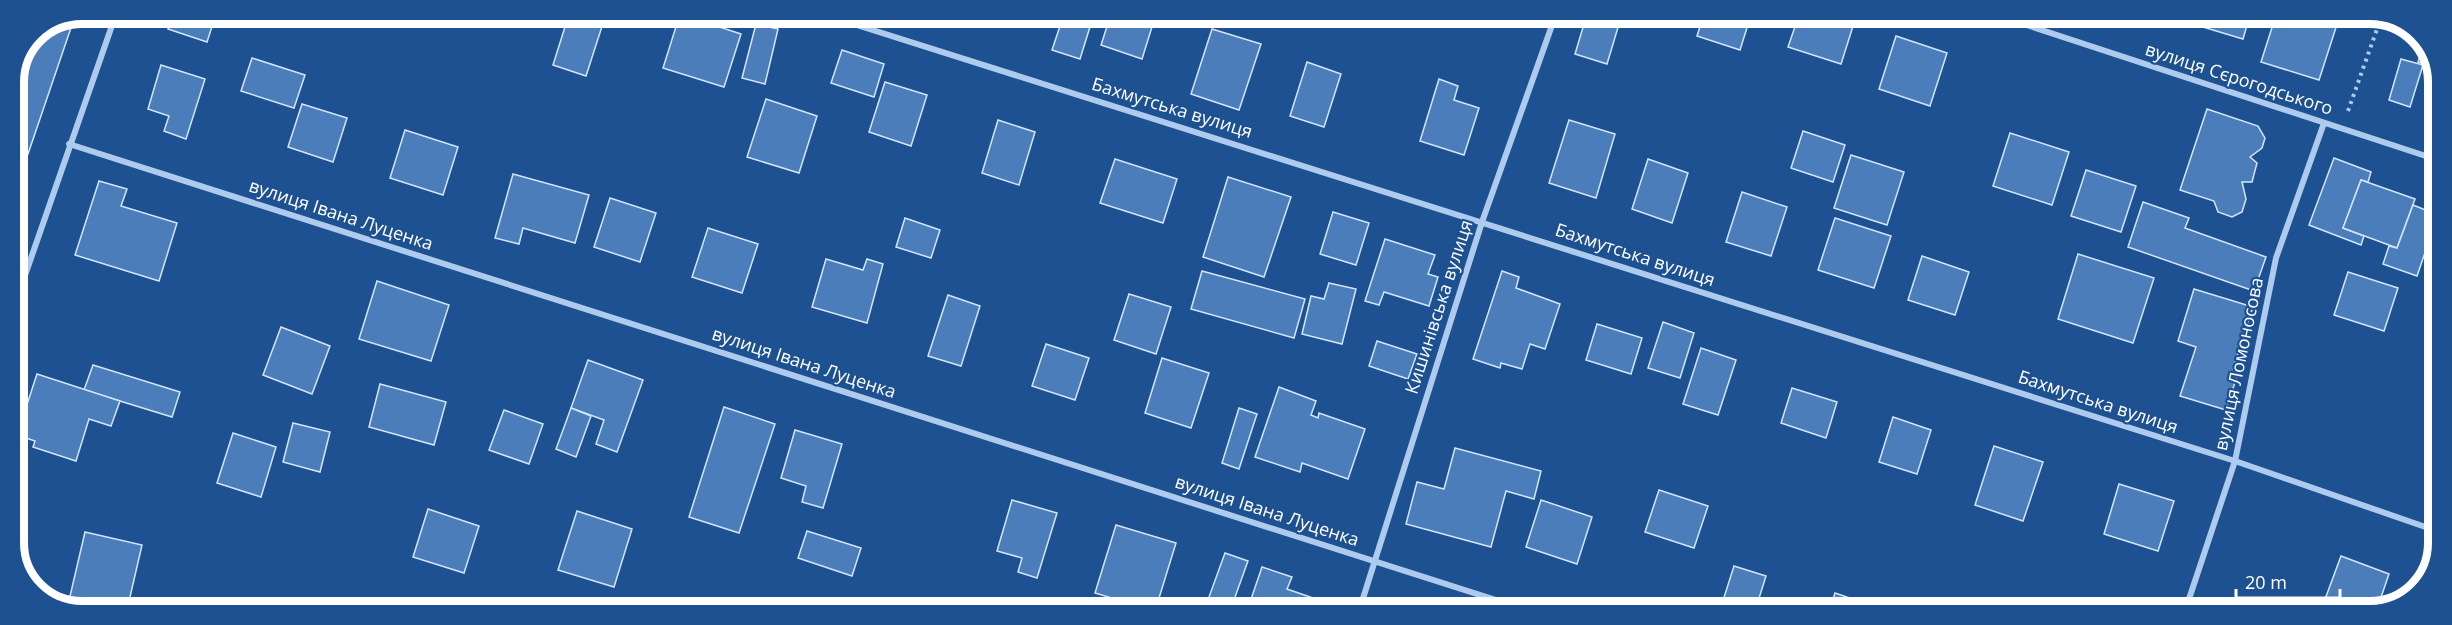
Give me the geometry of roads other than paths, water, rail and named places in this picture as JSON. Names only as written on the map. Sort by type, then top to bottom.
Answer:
[{"type":"street","points":[[24,277],[112,24]]},
{"type":"street","name":"Бахмутська вулиця","points":[[854,24],[2235,461],[2428,528]]},
{"type":"street","name":"Кишинівська вулиця","points":[[1362,601],[1482,222],[1552,24]]},
{"type":"street","name":"вулиця Сєрогодського","points":[[2023,24],[2428,157]]},
{"type":"street","name":"вулиця Ломоносова","points":[[2188,601],[2235,461],[2276,258],[2324,123]]},
{"type":"street","name":"вулиця Івана Луценка","points":[[69,144],[1499,601]]}]
